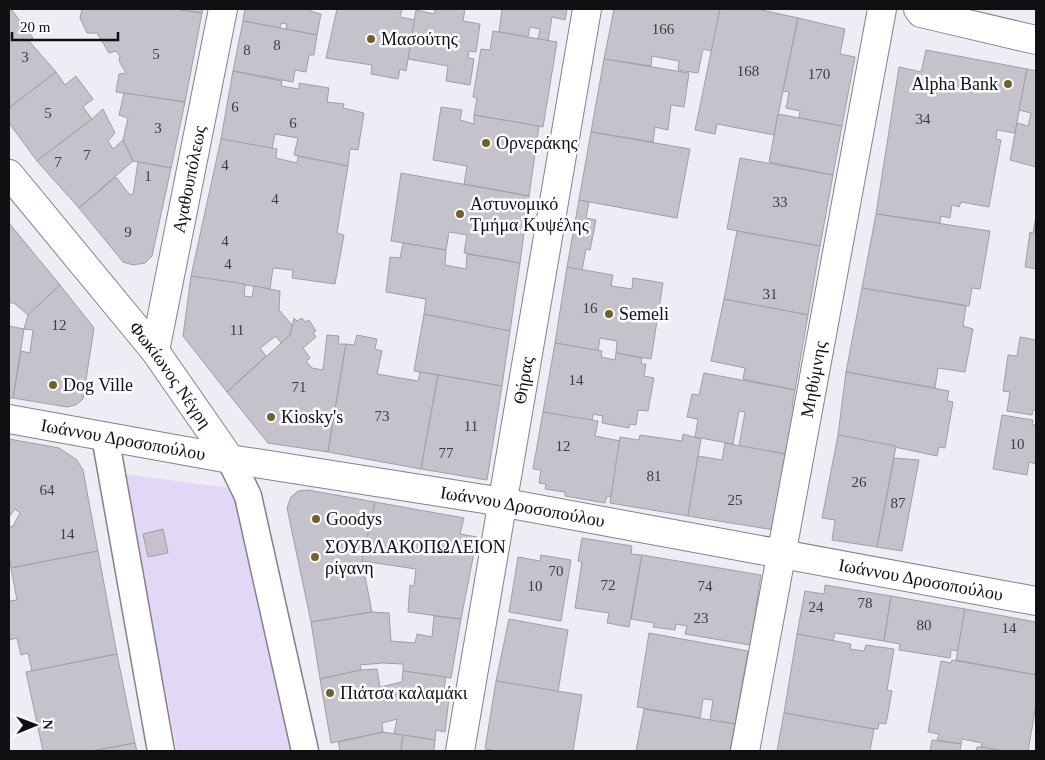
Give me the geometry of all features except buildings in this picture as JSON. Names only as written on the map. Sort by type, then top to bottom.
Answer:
[{"type":"street","name":"Αγαθουπόλεως","points":[[155,351],[224,9]]},
{"type":"street","name":"Θήρας","points":[[460,751],[587,9]]},
{"type":"street","name":"Μηθύμνης","points":[[745,751],[882,9]]},
{"type":"street","points":[[918,9],[921,13],[1036,40]]},
{"type":"street","name":"Φωκίωνος Νέγρη","points":[[9,174],[155,351],[230,458],[248,496],[305,751]]},
{"type":"street","name":"Ιωάννου Δροσοπούλου","points":[[9,419],[230,458],[502,502],[1036,601]]},
{"type":"street","points":[[106,436],[161,751]]},
{"type":"shaded area","points":[[124,474],[245,490],[300,751],[177,751]]},
{"type":"place","name":"Μασούτης","points":[[371,39]]},
{"type":"place","name":"Alpha Bank","points":[[1008,84]]},
{"type":"place","name":"Ορνεράκης","points":[[486,143]]},
{"type":"place","name":"Αστυνομικό Τμήμα Κυψέλης","points":[[460,214]]},
{"type":"place","name":"Semeli","points":[[609,314]]},
{"type":"place","name":"Dog Ville","points":[[53,385]]},
{"type":"place","name":"Kiosky's","points":[[271,417]]},
{"type":"place","name":"Goodys","points":[[316,519]]},
{"type":"place","name":"ΣΟΥΒΛΑΚΟΠΩΛΕΙΟΝ ρίγανη","points":[[315,557]]},
{"type":"place","name":"Πιάτσα καλαμάκι","points":[[330,693]]}]
